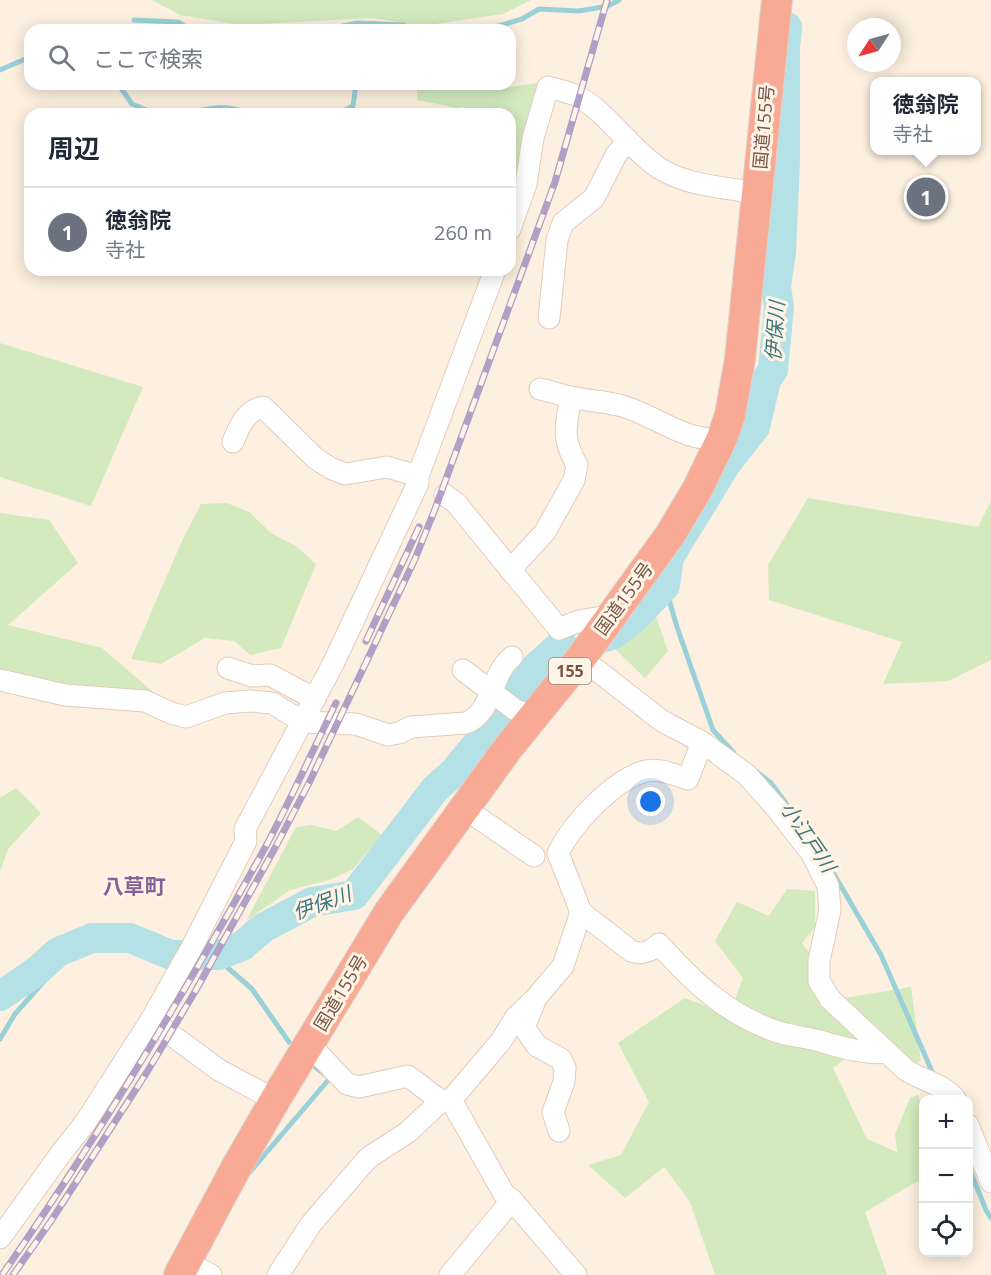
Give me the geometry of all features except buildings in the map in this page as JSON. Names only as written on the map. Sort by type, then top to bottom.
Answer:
[{"type":"highway","name":"国道155号","points":[[196,1270],[237,1166],[389,912],[464,808],[510,705],[581,658],[670,535],[698,488],[722,438],[730,415],[740,359],[777,0]]},
{"type":"street","points":[[516,212],[526,184],[533,138],[548,87],[578,96],[588,102],[648,160],[677,178],[692,183],[758,194]]},
{"type":"street","points":[[549,318],[557,240],[563,223],[594,198],[616,155],[628,140]]},
{"type":"street","points":[[0,1238],[85,1123],[151,1020],[191,949],[246,841],[245,829],[315,699],[418,483],[418,476],[493,276]]},
{"type":"street","points":[[540,388],[571,397],[622,406],[655,418],[694,437],[709,440],[722,438]]},
{"type":"street","points":[[510,570],[545,532],[574,480],[577,465],[568,449],[566,435],[571,397]]},
{"type":"street","points":[[233,442],[241,422],[254,409],[263,407],[315,458],[330,468],[345,474],[387,467],[418,476]]},
{"type":"street","points":[[445,495],[456,503],[558,629],[579,621],[613,615]]},
{"type":"street","points":[[510,705],[500,669],[512,657]]},
{"type":"street","points":[[581,658],[662,721],[702,742],[747,775],[777,809],[812,854],[828,886],[830,910],[819,961],[819,981],[830,999],[906,1070],[953,1095]]},
{"type":"street","points":[[228,668],[252,676],[270,675],[315,699]]},
{"type":"street","points":[[464,670],[510,705]]},
{"type":"street","points":[[0,680],[64,695],[145,701],[186,717],[225,703],[272,703],[303,722],[356,724],[388,735],[411,727],[466,723],[510,705]]},
{"type":"street","points":[[702,742],[688,779],[657,770],[635,776],[608,793],[565,838],[558,853],[581,912],[631,951],[638,953],[652,950],[659,944],[688,977],[707,993],[733,1011],[765,1026],[776,1031],[856,1051],[888,1052]]},
{"type":"street","points":[[464,808],[534,856]]},
{"type":"street","points":[[278,1275],[311,1224],[368,1158],[408,1132],[446,1101],[501,1041],[516,1017],[563,966],[581,912]]},
{"type":"street","points":[[535,999],[524,1027],[537,1046],[561,1059],[565,1068],[564,1082],[553,1112],[559,1131]]},
{"type":"street","points":[[151,1020],[219,1070],[275,1100]]},
{"type":"street","points":[[310,1045],[347,1084],[359,1087],[408,1076],[446,1101],[504,1194],[512,1200],[576,1275]]},
{"type":"street","points":[[973,1135],[991,1182]]},
{"type":"street","points":[[450,1275],[512,1200]]},
{"type":"green space","points":[[152,0],[531,0],[503,14],[436,24],[410,24],[373,18],[235,24],[180,15]]},
{"type":"green space","points":[[537,83],[548,87],[530,168],[516,167],[516,108],[457,108],[417,100],[417,90],[516,90],[516,86]]},
{"type":"green space","points":[[0,343],[143,387],[91,506],[0,477]]},
{"type":"green space","points":[[808,498],[978,527],[991,501],[991,660],[948,681],[883,684],[902,642],[769,600],[768,565]]},
{"type":"green space","points":[[227,503],[249,512],[271,533],[296,546],[316,564],[281,648],[250,655],[234,641],[205,638],[161,664],[131,659],[181,543],[201,504]]},
{"type":"green space","points":[[0,513],[49,520],[78,563],[8,625],[102,648],[161,699],[51,685],[0,671]]},
{"type":"green space","points":[[654,610],[668,651],[645,678],[616,650]]},
{"type":"green space","points":[[16,788],[41,813],[8,849],[0,872],[0,798]]},
{"type":"green space","points":[[358,817],[382,835],[353,869],[330,880],[290,890],[246,921],[296,827],[312,825],[336,831]]},
{"type":"green space","points":[[787,889],[815,891],[815,927],[802,943],[844,998],[911,987],[921,1061],[911,1064],[879,1033],[833,1068],[867,1139],[897,1152],[895,1134],[910,1098],[918,1095],[919,1098],[919,1180],[865,1212],[887,1275],[715,1275],[690,1202],[664,1167],[625,1198],[588,1165],[621,1155],[649,1102],[618,1043],[685,998],[729,1015],[743,978],[715,941],[737,902],[769,916]]},
{"type":"waterway","points":[[505,24],[522,19],[539,9],[579,11],[608,6],[619,0]]},
{"type":"waterway","points":[[134,20],[181,24]]},
{"type":"waterway","points":[[352,24],[380,24]]},
{"type":"waterway","name":"伊保川","points":[[602,638],[612,635],[632,620],[665,586],[669,557],[726,464],[755,427],[766,380],[773,370],[779,307],[776,287],[781,252],[785,161],[787,27]]},
{"type":"waterway","points":[[0,70],[24,60]]},
{"type":"waterway","points":[[122,90],[132,104],[142,108]]},
{"type":"waterway","points":[[349,108],[353,106],[355,90]]},
{"type":"waterway","name":"小江戸川","points":[[665,586],[713,730],[734,753]]},
{"type":"waterway","name":"伊保川","points":[[0,996],[37,971],[58,952],[92,938],[130,938],[171,955],[219,955],[242,946],[263,928],[312,902],[354,895],[435,789],[454,772],[501,715],[535,668],[562,644]]},
{"type":"waterway","name":"小江戸川","points":[[757,772],[771,783],[803,826]]},
{"type":"waterway","name":"小江戸川","points":[[831,869],[881,955],[934,1076]]},
{"type":"waterway","points":[[219,955],[228,968],[252,989],[289,1042]]},
{"type":"waterway","points":[[0,1039],[15,1014],[46,979]]},
{"type":"waterway","points":[[249,1173],[330,1078],[308,1062]]},
{"type":"waterway","name":"小江戸川","points":[[973,1178],[991,1218]]},
{"type":"railway","points":[[13,1275],[51,1221],[147,1072],[196,990],[309,783],[415,559],[555,182],[607,0]]},
{"type":"railway","points":[[366,641],[419,527]]},
{"type":"railway","points":[[2,1275],[140,1064],[204,956],[266,846],[336,703]]},
{"type":"place","name":"徳翁院","points":[[926,197]]},
{"type":"district","name":"八草町","points":[[134,887]]}]
